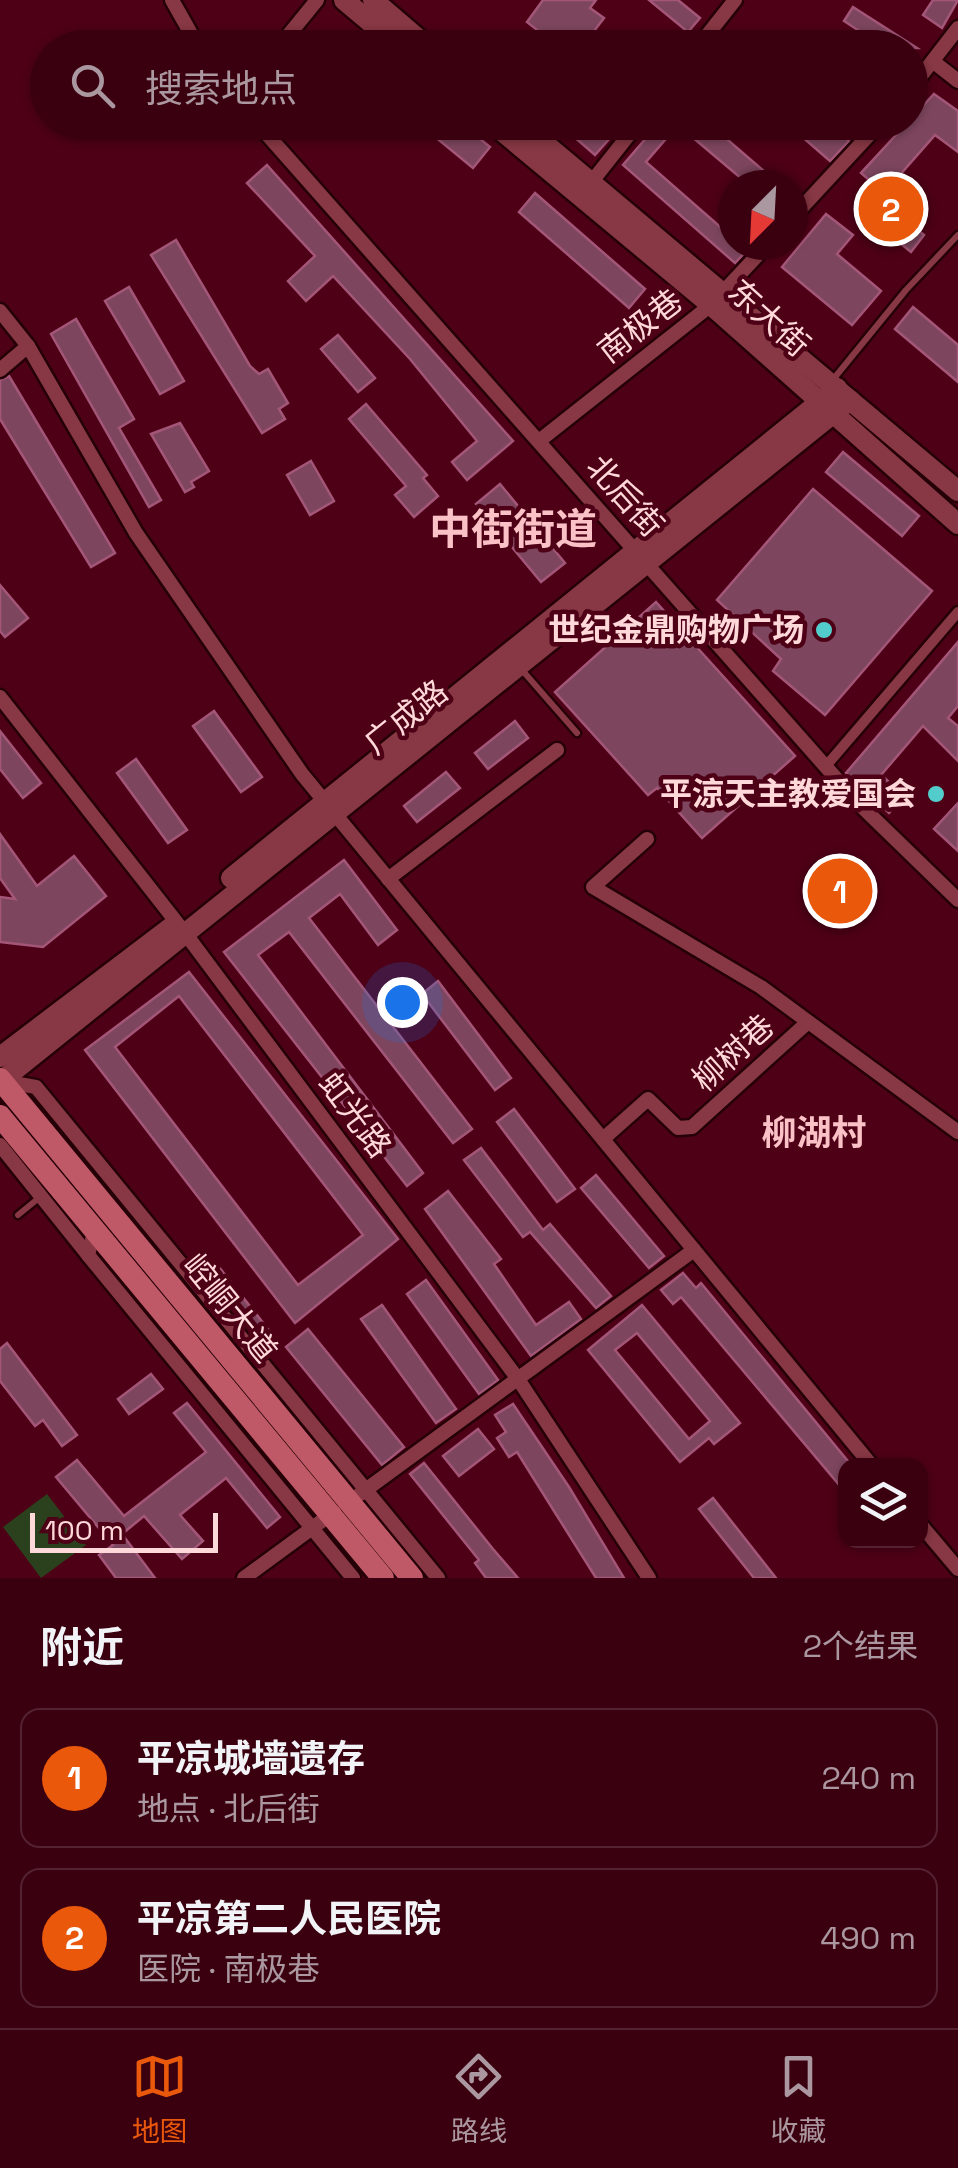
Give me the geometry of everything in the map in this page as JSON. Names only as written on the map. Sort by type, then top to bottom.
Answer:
[{"type":"main road","points":[[344,0],[380,30]]},
{"type":"main road","points":[[372,0],[408,30]]},
{"type":"main road","name":"东大街","points":[[517,140],[839,390],[958,491]]},
{"type":"main road","name":"东大街","points":[[537,140],[586,190]]},
{"type":"main road","name":"东大街","points":[[717,299],[824,409],[958,524]]},
{"type":"main road","name":"广成路","points":[[0,1074],[824,409],[839,390]]},
{"type":"main road","name":"广成路","points":[[329,807],[518,665],[642,556]]},
{"type":"main road","name":"崆峒大道","points":[[0,1074],[412,1578]]},
{"type":"main road","name":"崆峒大道","points":[[0,1116],[49,1190],[95,1229],[349,1502],[384,1578]]},
{"type":"street","points":[[172,0],[189,30]]},
{"type":"street","points":[[293,30],[318,0]]},
{"type":"street","points":[[712,30],[735,0]]},
{"type":"street","points":[[928,71],[958,28]]},
{"type":"street","points":[[936,63],[958,81]]},
{"type":"street","name":"北后街","points":[[272,140],[826,766],[958,900]]},
{"type":"street","points":[[586,190],[625,140]]},
{"type":"street","points":[[808,201],[864,140]]},
{"type":"street","name":"南极巷","points":[[538,441],[717,299],[753,260]]},
{"type":"street","points":[[0,311],[28,346],[136,533],[329,807],[865,1458]]},
{"type":"street","points":[[0,370],[28,346]]},
{"type":"street","points":[[826,766],[958,612]]},
{"type":"street","name":"虹光路","points":[[0,697],[180,928],[518,1378],[649,1578]]},
{"type":"street","points":[[388,878],[557,750]]},
{"type":"street","name":"柳树巷","points":[[647,838],[593,887],[761,988],[958,1132]]},
{"type":"street","name":"柳树巷","points":[[603,1139],[648,1099],[678,1128],[692,1127],[808,1022]]},
{"type":"street","points":[[0,1145],[49,1190],[88,1256],[353,1578]]},
{"type":"street","points":[[88,1256],[95,1229]]},
{"type":"street","points":[[244,1578],[694,1250]]},
{"type":"street","points":[[349,1502],[438,1578]]},
{"type":"street","points":[[928,1533],[958,1569]]},
{"type":"lane","points":[[839,390],[906,290],[958,235]]},
{"type":"lane","points":[[518,665],[577,732]]},
{"type":"lane","points":[[18,1215],[49,1190]]},
{"type":"green space","points":[[47,1494],[86,1545],[41,1578],[3,1527]]},
{"type":"building","points":[[543,0],[596,0],[590,8],[604,18],[595,30],[537,30],[527,22]]},
{"type":"building","points":[[649,0],[678,0],[700,18],[686,30]]},
{"type":"building","points":[[933,0],[958,0],[942,28],[923,15]]},
{"type":"building","points":[[853,7],[889,30],[858,30],[844,21]]},
{"type":"building","points":[[934,94],[958,111],[958,152],[935,135],[884,193],[861,173],[891,140],[928,140],[928,100]]},
{"type":"building","points":[[439,140],[481,140],[490,147],[473,168]]},
{"type":"building","points":[[578,140],[608,140],[595,155]]},
{"type":"building","points":[[645,140],[665,140],[646,162],[718,225],[718,248],[623,165]]},
{"type":"building","points":[[696,140],[728,140],[763,170],[731,170]]},
{"type":"building","points":[[806,140],[849,141],[830,161]]},
{"type":"building","points":[[267,165],[513,441],[467,480],[452,462],[477,441],[410,359],[333,276],[306,301],[288,281],[315,256],[247,183]]},
{"type":"building","points":[[535,193],[645,289],[629,308],[519,212]]},
{"type":"building","points":[[880,200],[924,235],[911,252],[867,216]]},
{"type":"building","points":[[826,214],[853,235],[837,254],[881,291],[852,325],[782,267],[788,260],[808,260],[808,236]]},
{"type":"building","points":[[176,240],[250,366],[259,374],[268,369],[288,403],[279,409],[285,419],[262,433],[151,255]]},
{"type":"building","points":[[129,287],[184,381],[160,394],[105,301]]},
{"type":"building","points":[[913,307],[958,345],[958,382],[895,329]]},
{"type":"building","points":[[76,319],[134,419],[119,428],[161,500],[149,507],[51,334]]},
{"type":"building","points":[[338,335],[375,378],[358,392],[321,349]]},
{"type":"building","points":[[9,376],[115,553],[91,567],[0,419],[0,380]]},
{"type":"building","points":[[366,404],[427,475],[423,478],[438,496],[414,517],[395,495],[406,486],[349,419]]},
{"type":"building","points":[[180,423],[209,471],[191,482],[194,487],[185,492],[151,434]]},
{"type":"building","points":[[843,452],[919,516],[902,536],[826,472]]},
{"type":"building","points":[[311,461],[334,501],[310,515],[287,475]]},
{"type":"building","points":[[500,484],[565,563],[541,582],[476,504]]},
{"type":"building","name":"世纪金鼎购物广场","points":[[813,489],[932,591],[825,715],[773,671],[781,659],[717,600]]},
{"type":"building","points":[[0,585],[28,618],[5,637],[0,631]]},
{"type":"building","points":[[656,602],[795,756],[702,838],[657,788],[648,795],[555,692]]},
{"type":"building","points":[[958,642],[958,706],[948,718],[958,726],[958,761],[923,726],[881,775],[904,795],[889,813],[846,773]]},
{"type":"building","points":[[214,711],[262,777],[241,792],[193,726]]},
{"type":"building","points":[[515,721],[528,738],[488,769],[475,753]]},
{"type":"building","points":[[0,731],[41,783],[23,798],[0,769]]},
{"type":"building","points":[[136,759],[187,830],[168,843],[117,773]]},
{"type":"building","points":[[446,772],[460,788],[417,822],[404,806]]},
{"type":"building","points":[[958,803],[958,851],[934,829]]},
{"type":"building","points":[[0,834],[37,886],[74,856],[106,896],[43,947],[0,942],[0,897],[15,899],[0,878]]},
{"type":"building","points":[[344,860],[397,930],[378,945],[340,894],[309,918],[472,1129],[453,1143],[289,932],[258,955],[423,1173],[407,1186],[224,952]]},
{"type":"building","points":[[834,868],[863,889],[844,914],[816,892]]},
{"type":"building","points":[[189,972],[398,1239],[295,1323],[85,1050]],"holes":[[[179,996],[363,1235],[298,1285],[115,1047]]]},
{"type":"building","points":[[438,981],[511,1078],[495,1090],[422,994]]},
{"type":"building","points":[[514,1109],[575,1189],[557,1202],[497,1122]]},
{"type":"building","points":[[481,1148],[543,1230],[550,1224],[611,1296],[596,1308],[530,1232],[523,1237],[464,1160]]},
{"type":"building","points":[[596,1175],[664,1256],[649,1268],[581,1188]]},
{"type":"building","points":[[448,1191],[501,1259],[494,1264],[536,1325],[569,1302],[581,1319],[531,1356],[425,1209]]},
{"type":"building","points":[[215,1262],[279,1343],[268,1351],[204,1271]]},
{"type":"building","points":[[683,1273],[696,1288],[701,1283],[845,1458],[838,1458],[838,1483],[681,1297],[673,1304],[661,1290]]},
{"type":"building","points":[[426,1280],[498,1380],[479,1394],[407,1294]]},
{"type":"building","points":[[382,1305],[456,1409],[436,1423],[361,1319]]},
{"type":"building","points":[[642,1305],[740,1423],[714,1444],[709,1438],[680,1462],[588,1350]],"holes":[[[637,1333],[710,1421],[689,1439],[615,1350]]]},
{"type":"building","points":[[308,1329],[404,1447],[382,1465],[286,1347]]},
{"type":"building","points":[[7,1343],[77,1435],[62,1446],[43,1420],[35,1426],[0,1381],[0,1349]]},
{"type":"building","points":[[151,1374],[163,1389],[129,1414],[118,1399]]},
{"type":"building","points":[[187,1403],[280,1517],[267,1528],[226,1478],[180,1515],[203,1541],[182,1559],[144,1516],[122,1534],[155,1578],[116,1578],[99,1555],[113,1545],[56,1477],[77,1460],[124,1516],[206,1452],[174,1413]]},
{"type":"building","points":[[513,1404],[624,1578],[596,1578],[517,1452],[509,1457],[497,1438],[506,1432],[495,1415]]},
{"type":"building","points":[[478,1429],[494,1449],[459,1476],[443,1456]]},
{"type":"building","points":[[424,1463],[518,1578],[486,1578],[475,1563],[479,1560],[410,1474]]},
{"type":"building","points":[[713,1498],[776,1578],[754,1578],[699,1509]]},
{"type":"place","name":"平凉第二人民医院","points":[[891,209]]},
{"type":"place","name":"世纪金鼎购物广场","points":[[824,630]]},
{"type":"place","name":"平涼天主教爱国会","points":[[936,794]]},
{"type":"place","name":"平凉城墙遗存","points":[[840,891]]},
{"type":"district","name":"中街街道","points":[[513,529]]},
{"type":"district","name":"柳湖村","points":[[814,1133]]}]
